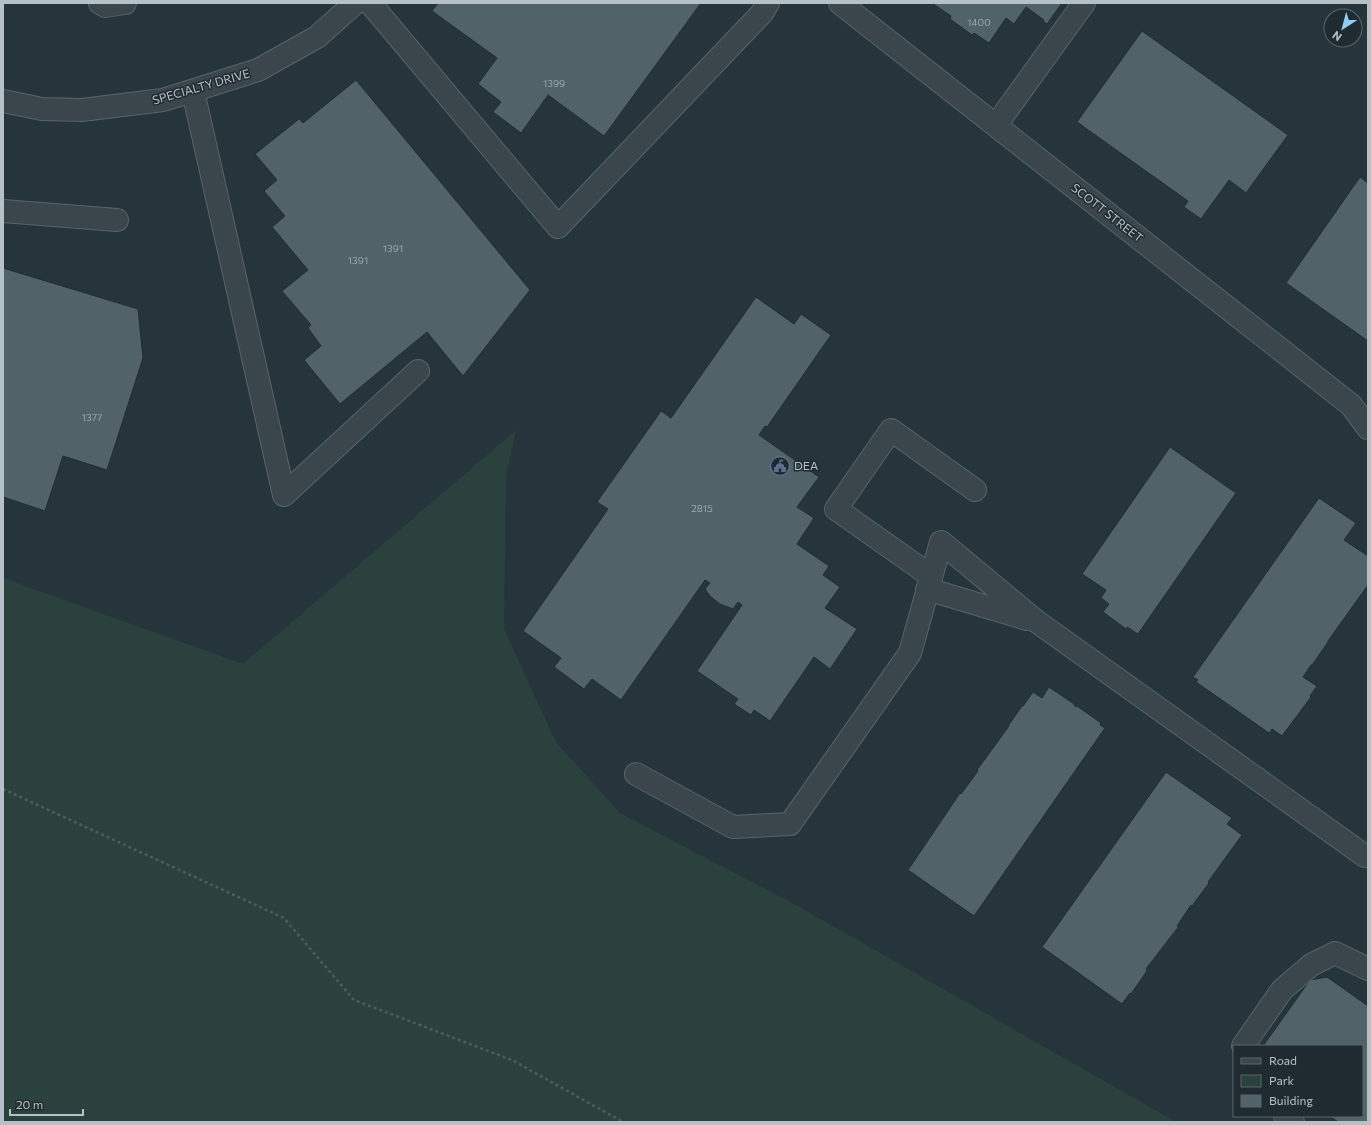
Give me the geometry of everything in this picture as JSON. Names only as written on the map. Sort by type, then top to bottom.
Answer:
[{"type":"street","points":[[100,3],[105,6],[124,3]]},
{"type":"street","name":"SPECIALTY DRIVE","points":[[3,101],[42,109],[82,110],[163,100],[258,70],[317,37],[355,3]]},
{"type":"street","points":[[370,3],[558,227],[762,13],[768,3]]},
{"type":"street","name":"SCOTT STREET","points":[[840,3],[1351,405],[1368,428]]},
{"type":"street","points":[[996,125],[1084,3]]},
{"type":"street","points":[[193,91],[284,495],[418,371]]},
{"type":"street","points":[[3,211],[117,220]]},
{"type":"street","points":[[975,490],[891,430],[836,509],[929,583],[1036,621]]},
{"type":"street","points":[[636,774],[733,827],[790,824],[910,653],[941,542],[1036,621],[1367,855]]},
{"type":"street","points":[[1244,1045],[1282,990],[1311,965],[1335,953],[1368,969]]},
{"type":"path","points":[[3,789],[284,918],[354,1000],[512,1060],[623,1122]]},
{"type":"green space","points":[[516,430],[506,476],[504,629],[556,742],[620,813],[796,905],[1176,1122],[3,1122],[3,578],[243,664]]},
{"type":"building","points":[[438,3],[701,3],[604,136],[548,95],[521,133],[493,112],[501,102],[478,84],[497,58],[432,11]]},
{"type":"building","points":[[932,3],[1062,3],[1047,24],[1043,21],[1044,20],[1026,7],[1014,24],[1006,18],[989,43],[974,33],[972,35],[950,19],[951,16]]},
{"type":"building","points":[[1142,31],[1288,135],[1246,193],[1229,180],[1201,219],[1184,207],[1188,201],[1077,122]]},
{"type":"building","points":[[356,80],[530,290],[463,376],[427,332],[340,404],[304,360],[321,346],[308,328],[311,325],[282,291],[308,270],[272,227],[285,216],[264,191],[277,180],[255,154],[299,119],[303,123]]},
{"type":"building","points":[[1360,177],[1368,183],[1368,341],[1286,283]]},
{"type":"building","points":[[3,268],[138,309],[143,358],[107,470],[63,456],[45,511],[3,497]]},
{"type":"building","points":[[756,297],[794,324],[801,314],[831,335],[767,427],[765,426],[759,435],[819,477],[797,507],[814,518],[797,544],[829,566],[823,575],[840,587],[825,608],[857,629],[830,669],[814,657],[770,721],[754,710],[751,715],[734,704],[738,699],[697,671],[742,605],[738,602],[733,609],[720,604],[710,596],[705,589],[710,583],[705,580],[621,700],[592,679],[584,689],[554,667],[561,658],[523,631],[608,509],[597,502],[661,411],[671,418]]},
{"type":"building","points":[[1170,447],[1236,493],[1138,634],[1127,627],[1126,629],[1103,612],[1109,604],[1101,598],[1106,590],[1082,574]]},
{"type":"building","points":[[1319,498],[1356,523],[1344,540],[1368,556],[1368,585],[1303,677],[1317,686],[1310,696],[1311,697],[1282,736],[1272,729],[1269,733],[1196,682],[1198,680],[1193,677]]},
{"type":"building","points":[[1049,687],[1101,723],[1100,725],[1105,728],[974,916],[908,870],[960,793],[961,794],[978,771],[977,770],[1022,706],[1033,692],[1042,698]]},
{"type":"building","points":[[1166,772],[1232,818],[1227,824],[1242,835],[1208,882],[1209,883],[1192,906],[1191,905],[1177,926],[1179,926],[1146,969],[1147,971],[1131,994],[1130,993],[1122,1004],[1042,947]]},
{"type":"building","points":[[1327,977],[1368,1006],[1368,1122],[1338,1122],[1331,1117],[1363,1117],[1363,1045],[1264,1045],[1310,980]]},
{"type":"place","name":"DEA","points":[[780,466]]}]
